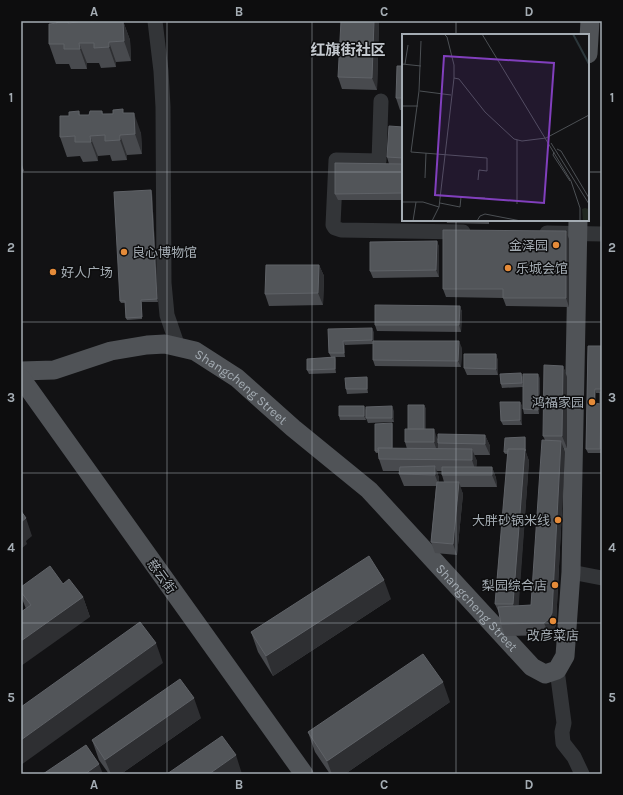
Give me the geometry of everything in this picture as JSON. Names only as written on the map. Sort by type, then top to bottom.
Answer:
[{"type":"main road","points":[[589,38],[590,21]]},
{"type":"main road","points":[[557,670],[565,656],[571,572],[577,227]]},
{"type":"main road","name":"Shangcheng Street","points":[[21,371],[54,370],[111,351],[147,345],[165,344],[195,351],[237,378],[293,428],[369,490],[532,667],[545,674],[557,670]]},
{"type":"main road","name":"慈云街","points":[[21,378],[304,774]]},
{"type":"street","points":[[155,21],[161,71],[163,107],[164,283],[167,315],[178,347]]},
{"type":"street","points":[[381,101],[379,161],[336,160],[333,225],[335,228],[341,230],[474,232]]},
{"type":"street","points":[[530,233],[577,227],[602,234]]},
{"type":"street","points":[[571,572],[602,578]]},
{"type":"street","points":[[557,670],[564,723],[562,732],[563,743],[574,757],[582,774]]},
{"type":"building","points":[[57,21],[68,21],[68,23],[78,21],[123,21],[124,41],[109,42],[109,47],[94,48],[94,43],[79,43],[80,49],[64,49],[64,44],[49,44],[49,24],[57,23]]},
{"type":"building","points":[[341,21],[374,21],[372,78],[338,77]]},
{"type":"building","points":[[397,66],[402,66],[402,98],[396,98]]},
{"type":"building","points":[[123,109],[123,113],[134,113],[135,134],[120,135],[120,140],[105,141],[105,135],[90,136],[91,142],[75,142],[75,136],[60,137],[60,116],[69,116],[69,112],[79,111],[79,115],[89,115],[90,111],[102,111],[102,114],[113,114],[113,110]]},
{"type":"building","points":[[389,126],[402,127],[402,158],[387,157]]},
{"type":"building","points":[[335,163],[402,164],[402,193],[335,194]]},
{"type":"building","points":[[151,190],[157,299],[141,300],[142,317],[126,318],[125,301],[120,301],[114,192]]},
{"type":"building","name":"乐城会馆","points":[[443,230],[566,231],[566,298],[503,298],[503,289],[443,289]]},
{"type":"building","points":[[437,241],[436,270],[370,271],[370,242]]},
{"type":"building","points":[[266,265],[319,265],[318,293],[265,294]]},
{"type":"building","points":[[375,305],[460,306],[459,325],[375,325]]},
{"type":"building","points":[[372,328],[372,340],[343,341],[344,353],[329,353],[328,329]]},
{"type":"building","points":[[373,341],[459,341],[458,361],[373,360]]},
{"type":"building","name":"鸿福家园","points":[[588,346],[602,346],[602,389],[595,389],[594,403],[600,404],[600,392],[602,392],[600,449],[586,449]]},
{"type":"building","points":[[464,354],[496,354],[496,369],[464,368]]},
{"type":"building","points":[[335,357],[335,369],[307,370],[307,359]]},
{"type":"building","points":[[544,365],[563,366],[562,436],[543,436]]},
{"type":"building","points":[[521,373],[522,383],[501,384],[500,374]]},
{"type":"building","points":[[523,374],[538,374],[538,410],[523,409]]},
{"type":"building","points":[[367,377],[367,389],[346,389],[345,378]]},
{"type":"building","points":[[500,402],[520,402],[520,420],[501,421]]},
{"type":"building","points":[[408,405],[424,405],[424,429],[408,429]]},
{"type":"building","points":[[339,406],[364,406],[364,416],[339,416]]},
{"type":"building","points":[[392,406],[392,418],[366,418],[366,407]]},
{"type":"building","points":[[392,423],[392,448],[378,448],[379,451],[375,451],[375,424]]},
{"type":"building","points":[[405,429],[434,429],[434,442],[405,442]]},
{"type":"building","points":[[438,434],[485,435],[485,444],[438,443]]},
{"type":"building","points":[[525,437],[525,449],[508,449],[508,452],[504,452],[505,438]]},
{"type":"building","points":[[542,440],[561,441],[552,613],[549,619],[544,623],[501,624],[498,607],[531,605]]},
{"type":"building","points":[[378,448],[472,449],[472,460],[379,459]]},
{"type":"building","points":[[508,449],[525,449],[513,604],[495,604]]},
{"type":"building","points":[[435,466],[435,475],[399,474],[400,467]]},
{"type":"building","points":[[442,467],[492,467],[492,475],[442,475]]},
{"type":"building","points":[[437,482],[459,482],[453,544],[431,542]]},
{"type":"building","points":[[21,511],[26,518],[21,522]]},
{"type":"building","points":[[369,556],[384,580],[266,656],[251,632]]},
{"type":"building","points":[[50,566],[63,584],[69,579],[83,597],[21,641],[21,612],[31,605],[21,592],[21,587]]},
{"type":"building","points":[[140,622],[156,643],[21,740],[21,707]]},
{"type":"building","points":[[423,654],[443,682],[327,761],[308,732]]},
{"type":"building","points":[[180,679],[194,698],[105,760],[92,740]]},
{"type":"building","points":[[222,736],[236,755],[209,774],[167,774]]},
{"type":"building","points":[[86,745],[99,764],[85,774],[43,774]]},
{"type":"place","name":"金泽园","points":[[556,245]]},
{"type":"place","name":"良心博物馆","points":[[124,252]]},
{"type":"place","name":"乐城会馆","points":[[508,268]]},
{"type":"place","name":"好人广场","points":[[53,272]]},
{"type":"place","name":"鸿福家园","points":[[592,402]]},
{"type":"place","name":"大胖砂锅米线","points":[[558,520]]},
{"type":"place","name":"梨园综合店","points":[[555,585]]},
{"type":"place","name":"改彦菜店","points":[[553,621]]},
{"type":"district","name":"红旗街社区","points":[[348,50]]}]
